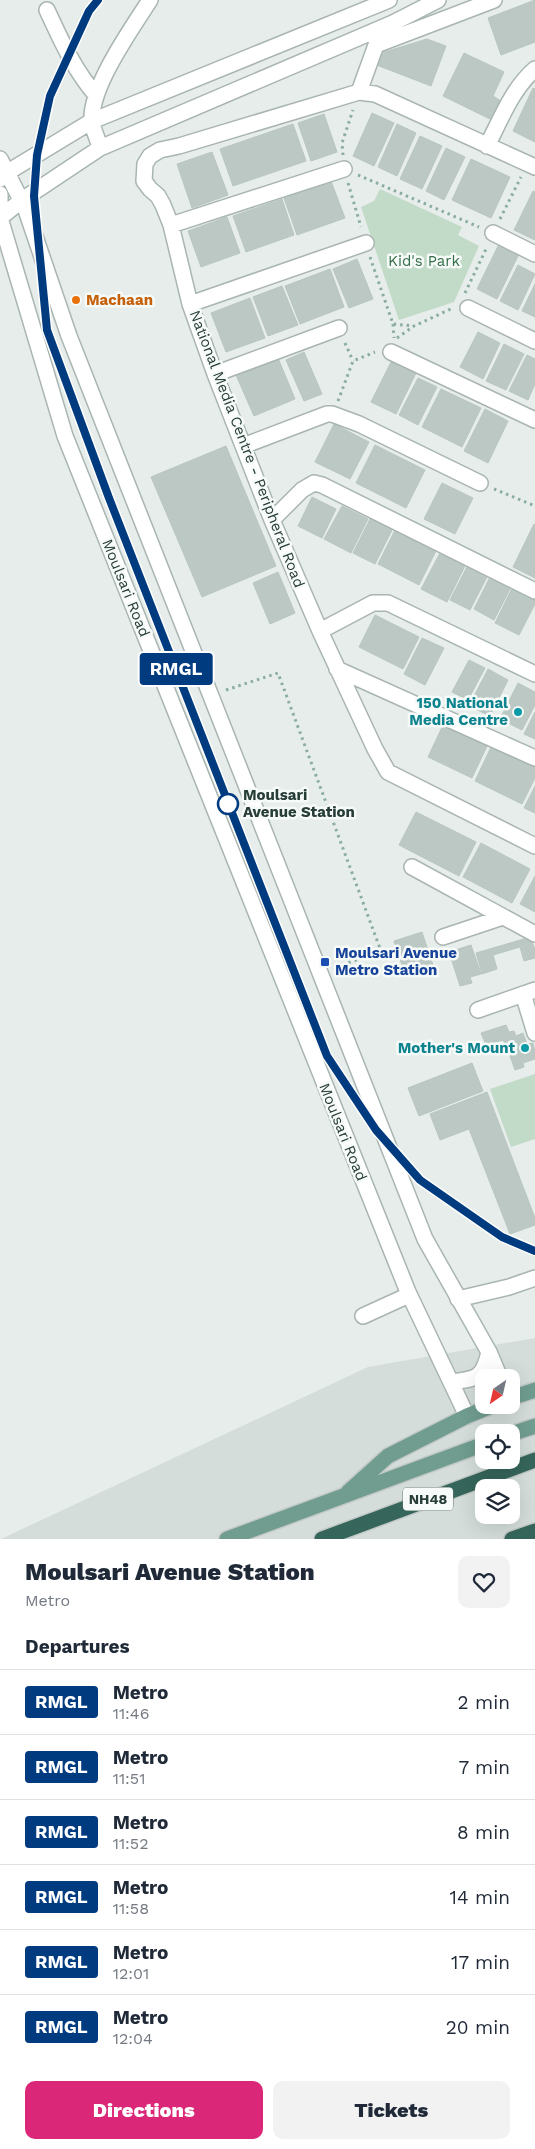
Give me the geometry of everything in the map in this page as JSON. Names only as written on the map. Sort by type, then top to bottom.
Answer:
[{"type":"highway","name":"NH48","points":[[322,1539],[535,1460]]},
{"type":"highway","points":[[512,1539],[535,1531]]},
{"type":"main road","points":[[520,1395],[535,1390]]},
{"type":"main road","points":[[341,1498],[388,1456],[475,1413]]},
{"type":"main road","points":[[520,1431],[535,1426]]},
{"type":"main road","points":[[227,1539],[475,1447]]},
{"type":"street","points":[[100,148],[92,121],[96,95],[115,56],[150,0]]},
{"type":"street","points":[[4,176],[92,121],[389,0]]},
{"type":"street","points":[[0,218],[22,200],[100,148],[375,30],[438,0]]},
{"type":"street","points":[[494,0],[376,44],[359,92],[375,94],[535,167]]},
{"type":"street","points":[[47,10],[72,62],[82,79],[96,95]]},
{"type":"street","points":[[487,146],[514,93],[533,75]]},
{"type":"street","name":"National Media Centre - Peripheral Road","points":[[359,92],[160,150],[150,156],[145,164],[144,181],[158,196],[171,225],[190,304],[272,520],[320,631],[388,772],[535,846]]},
{"type":"street","points":[[0,159],[4,176],[22,200],[69,336],[425,1239],[489,1352],[496,1369]]},
{"type":"street","points":[[171,225],[344,169]]},
{"type":"street","name":"Moulsari Road","points":[[0,194],[0,218],[65,436],[409,1295],[467,1416]]},
{"type":"street","points":[[493,233],[535,254]]},
{"type":"street","points":[[190,304],[366,243]]},
{"type":"street","points":[[468,308],[535,341]]},
{"type":"street","points":[[215,374],[339,328]]},
{"type":"street","points":[[393,346],[535,420]]},
{"type":"street","points":[[243,446],[327,414],[332,414],[359,424],[480,483]]},
{"type":"street","points":[[272,520],[302,490],[314,483],[322,485],[535,591]]},
{"type":"street","points":[[320,631],[373,603],[388,603],[535,674]]},
{"type":"street","points":[[338,669],[535,758]]},
{"type":"street","points":[[412,867],[535,934]]},
{"type":"street","points":[[443,937],[503,917]]},
{"type":"street","points":[[478,1010],[529,992],[535,1033]]},
{"type":"street","points":[[458,1300],[509,1287],[535,1278]]},
{"type":"street","points":[[363,1316],[409,1295]]},
{"type":"street","points":[[451,1382],[467,1380],[478,1375],[485,1368],[489,1352]]},
{"type":"path","points":[[359,92],[342,143],[344,169],[393,324],[393,346]]},
{"type":"path","points":[[344,169],[493,233]]},
{"type":"path","points":[[393,324],[414,326]]},
{"type":"path","points":[[480,483],[535,506]]},
{"type":"path","points":[[211,695],[278,673],[381,951],[320,972]]},
{"type":"shaded area","points":[[535,1338],[535,1539],[1,1539],[368,1367]]},
{"type":"green space","name":"Kid's Park","points":[[380,189],[462,227],[458,235],[479,246],[454,302],[399,320],[361,207],[374,201]]},
{"type":"green space","points":[[535,1074],[535,1139],[511,1147],[490,1089]]},
{"type":"building","points":[[535,0],[535,42],[501,55],[488,18]]},
{"type":"building","points":[[427,39],[446,46],[431,86],[374,64],[378,54]]},
{"type":"building","points":[[464,53],[504,72],[493,96],[501,101],[492,120],[443,96]]},
{"type":"building","points":[[533,88],[535,89],[535,142],[513,131]]},
{"type":"building","points":[[372,113],[394,123],[374,166],[353,156]]},
{"type":"building","points":[[324,114],[337,152],[311,161],[298,123]]},
{"type":"building","points":[[293,124],[306,161],[233,186],[220,149]]},
{"type":"building","points":[[397,124],[416,133],[397,176],[378,167]]},
{"type":"building","points":[[420,136],[442,146],[422,189],[400,179]]},
{"type":"building","points":[[446,148],[465,157],[444,200],[426,191]]},
{"type":"building","points":[[212,152],[228,195],[192,208],[177,164]]},
{"type":"building","points":[[471,159],[510,177],[491,218],[452,200]]},
{"type":"building","points":[[331,181],[345,218],[297,235],[284,198]]},
{"type":"building","points":[[533,191],[535,192],[535,240],[514,230]]},
{"type":"building","points":[[282,199],[294,235],[246,252],[233,216]]},
{"type":"building","points":[[227,217],[240,253],[201,267],[188,231]]},
{"type":"building","points":[[499,244],[519,254],[497,299],[477,289]]},
{"type":"building","points":[[357,259],[373,299],[349,308],[333,269]]},
{"type":"building","points":[[518,265],[535,274],[518,310],[500,301]]},
{"type":"building","points":[[330,269],[344,307],[300,324],[285,286]]},
{"type":"building","points":[[535,284],[535,317],[522,311]]},
{"type":"building","points":[[282,286],[298,325],[268,336],[253,297]]},
{"type":"building","points":[[250,298],[265,338],[226,352],[211,313]]},
{"type":"building","points":[[478,332],[500,343],[483,379],[460,367]]},
{"type":"building","points":[[504,344],[524,354],[506,390],[486,381]]},
{"type":"building","points":[[304,352],[322,394],[304,401],[286,360]]},
{"type":"building","points":[[527,355],[535,359],[535,384],[528,400],[509,391]]},
{"type":"building","points":[[278,358],[295,399],[254,416],[236,375]]},
{"type":"building","points":[[391,362],[416,373],[396,414],[371,402]]},
{"type":"building","points":[[418,378],[437,387],[418,425],[399,415]]},
{"type":"building","points":[[441,389],[481,408],[462,447],[422,427]]},
{"type":"building","points":[[485,409],[508,421],[488,463],[464,451]]},
{"type":"building","points":[[334,424],[369,442],[350,479],[315,462]]},
{"type":"building","points":[[375,445],[425,470],[406,508],[356,483]]},
{"type":"building","points":[[226,446],[276,566],[202,597],[151,477]]},
{"type":"building","points":[[442,483],[473,498],[455,534],[424,519]]},
{"type":"building","points":[[312,497],[336,509],[322,538],[298,526]]},
{"type":"building","points":[[342,506],[368,519],[351,553],[324,539]]},
{"type":"building","points":[[371,517],[393,528],[375,564],[353,553]]},
{"type":"building","points":[[535,525],[535,578],[513,567]]},
{"type":"building","points":[[396,528],[437,549],[419,585],[378,564]]},
{"type":"building","points":[[442,549],[467,562],[447,602],[421,589]]},
{"type":"building","points":[[469,563],[489,573],[470,610],[450,600]]},
{"type":"building","points":[[278,572],[295,613],[270,624],[253,583]]},
{"type":"building","points":[[491,575],[512,585],[494,620],[474,609]]},
{"type":"building","points":[[513,586],[535,597],[535,604],[519,635],[495,623]]},
{"type":"building","points":[[375,615],[419,637],[403,669],[359,647]]},
{"type":"building","points":[[422,638],[444,648],[425,685],[404,674]]},
{"type":"building","points":[[469,660],[485,668],[468,700],[452,692]]},
{"type":"building","points":[[488,669],[508,680],[490,716],[469,706]]},
{"type":"building","name":"150 National Media Centre","points":[[518,683],[535,692],[535,705],[522,730],[500,719]]},
{"type":"building","points":[[535,712],[535,739],[524,734]]},
{"type":"building","points":[[444,723],[488,744],[472,778],[428,757]]},
{"type":"building","points":[[492,745],[535,766],[535,778],[522,804],[475,781]]},
{"type":"building","points":[[535,786],[535,813],[524,808]]},
{"type":"building","points":[[416,812],[476,842],[459,876],[399,845]]},
{"type":"building","points":[[481,843],[530,869],[512,903],[463,877]]},
{"type":"building","points":[[535,876],[535,912],[520,904]]},
{"type":"building","points":[[422,932],[434,968],[406,977],[394,941]]},
{"type":"building","points":[[534,936],[531,940],[535,949],[535,958],[524,961],[520,947],[493,955],[497,969],[482,974],[476,953]]},
{"type":"building","points":[[471,945],[481,974],[470,977],[472,983],[460,986],[449,952]]},
{"type":"building","name":"Mother's Mount","points":[[506,1025],[509,1032],[514,1031],[516,1036],[523,1033],[527,1044],[533,1043],[535,1052],[535,1059],[523,1063],[524,1067],[515,1070],[510,1056],[518,1053],[514,1046],[507,1047],[503,1040],[486,1045],[481,1033]]},
{"type":"building","points":[[472,1063],[483,1091],[419,1116],[408,1088]]},
{"type":"building","points":[[487,1092],[535,1218],[535,1225],[510,1234],[469,1129],[440,1140],[430,1114]]},
{"type":"railway","points":[[98,0],[89,11],[50,96],[37,155],[33,196],[47,330],[97,465],[327,1056],[376,1130],[420,1179],[502,1237],[535,1251]]},
{"type":"metro line","name":"RMGL","points":[[98,0],[89,11],[50,96],[37,155],[34,196],[47,330],[109,498],[327,1056],[376,1130],[420,1180],[502,1237],[535,1251]]},
{"type":"place","name":"Machaan","points":[[76,300]]},
{"type":"place","name":"150 National Media Centre","points":[[518,712]]},
{"type":"place","name":"Moulsari Avenue Station","points":[[228,804]]},
{"type":"place","name":"Moulsari Avenue Metro Station","points":[[325,962]]},
{"type":"place","name":"Mother's Mount","points":[[525,1048]]}]
